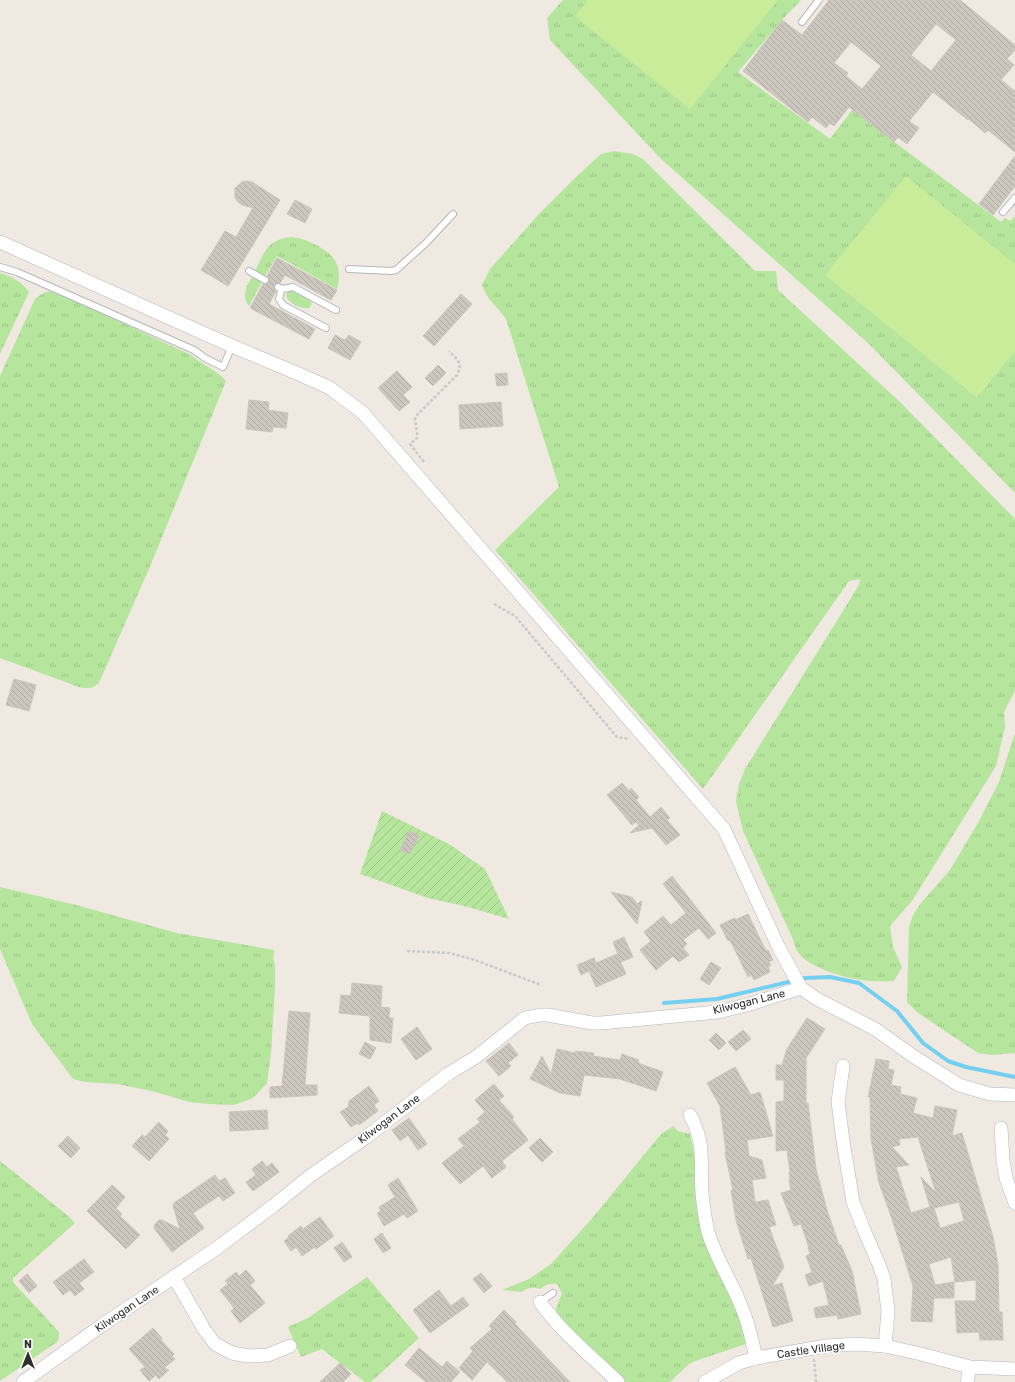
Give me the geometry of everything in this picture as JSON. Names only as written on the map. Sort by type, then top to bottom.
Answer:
[{"type":"street","points":[[0,242],[232,346],[330,388],[363,413],[724,828],[779,948],[800,986],[817,999],[875,1028],[912,1056],[959,1085],[990,1094],[1015,1095]]},
{"type":"street","name":"Kilwogan Lane","points":[[23,1382],[101,1326],[217,1248],[276,1204],[310,1176],[365,1138],[443,1078],[476,1057],[525,1018],[540,1015],[601,1023],[718,1012],[750,1004],[800,986]]},
{"type":"street","points":[[843,1066],[838,1102],[843,1141],[853,1202],[884,1279],[888,1311],[884,1346]]},
{"type":"street","points":[[690,1115],[700,1138],[702,1200],[708,1232],[749,1326],[756,1358]]},
{"type":"street","points":[[1001,1128],[1003,1161],[1006,1178],[1015,1204]]},
{"type":"street","points":[[174,1277],[210,1340],[215,1344],[232,1352],[248,1356],[268,1355],[290,1346]]},
{"type":"street","points":[[540,1302],[564,1332],[600,1367],[618,1382]]},
{"type":"street","name":"Castle Village","points":[[705,1382],[739,1363],[756,1358],[826,1346],[856,1344],[884,1346],[970,1367],[1015,1369]]},
{"type":"street","points":[[967,1382],[970,1367]]},
{"type":"lane","points":[[802,22],[819,0]]},
{"type":"lane","points":[[1003,212],[1015,198]]},
{"type":"lane","points":[[349,270],[396,270],[453,214]]},
{"type":"lane","points":[[0,267],[17,272],[194,350],[205,358],[223,367],[232,346]]},
{"type":"lane","points":[[249,271],[265,280]]},
{"type":"lane","points":[[326,328],[283,305],[279,299],[281,291],[279,287],[293,287],[336,310]]},
{"type":"lane","points":[[540,1302],[554,1293]]},
{"type":"path","points":[[425,465],[410,444],[417,438],[418,432],[415,424],[415,417],[457,375],[460,368],[459,362],[449,351]]},
{"type":"path","points":[[494,604],[515,616],[617,737],[639,741],[647,740]]},
{"type":"path","points":[[408,951],[449,953],[469,958],[541,985]]},
{"type":"path","points":[[814,1359],[816,1382]]},
{"type":"green space","points":[[563,0],[801,0],[738,72],[830,139],[852,110],[1001,222],[1005,218],[1010,221],[1015,216],[1015,493],[868,343],[660,158],[550,40],[547,18]]},
{"type":"green space","points":[[588,0],[778,0],[690,109],[575,16]]},
{"type":"green space","points":[[614,151],[633,154],[643,159],[755,271],[776,271],[778,290],[901,403],[1015,519],[1015,691],[1004,712],[1005,727],[996,766],[912,901],[890,926],[893,947],[902,967],[894,981],[870,981],[846,977],[818,967],[809,962],[798,952],[743,831],[736,801],[739,784],[745,769],[859,585],[860,579],[849,581],[703,789],[495,550],[559,487],[506,319],[489,299],[482,285],[490,269],[539,214],[601,154]]},
{"type":"green space","points":[[906,176],[1015,264],[1015,351],[977,398],[825,275]]},
{"type":"green space","points":[[291,237],[311,243],[327,252],[332,257],[338,267],[339,281],[337,289],[277,256],[265,276],[255,271],[264,252],[272,244]]},
{"type":"green space","points":[[0,273],[16,280],[29,292],[0,354]]},
{"type":"green space","points":[[252,277],[262,282],[249,306],[245,299],[245,292]]},
{"type":"green space","points":[[291,290],[310,300],[312,304],[309,308],[300,307],[287,299],[287,293]]},
{"type":"green space","points":[[49,291],[65,296],[191,355],[220,375],[226,381],[151,564],[99,683],[90,688],[79,687],[0,658],[0,376],[35,299]]},
{"type":"green space","points":[[1015,733],[1015,1053],[991,1055],[978,1053],[918,1013],[907,1002],[909,927],[913,915],[921,903],[950,870],[979,821],[999,782]]},
{"type":"green space","points":[[382,811],[449,844],[485,869],[509,919],[468,907],[428,898],[360,874]]},
{"type":"green space","points":[[0,887],[76,905],[177,933],[274,950],[273,959],[275,965],[275,986],[271,1054],[267,1083],[251,1099],[234,1105],[189,1102],[156,1092],[117,1084],[85,1082],[73,1079],[32,1024],[0,949]]},
{"type":"green space","points":[[673,1126],[678,1131],[690,1134],[696,1166],[732,1298],[743,1326],[746,1344],[689,1364],[670,1382],[626,1382],[557,1316],[556,1309],[562,1293],[557,1284],[544,1286],[540,1289],[528,1288],[522,1292],[502,1290],[529,1279],[551,1264],[595,1215],[661,1134]]},
{"type":"green space","points":[[0,1161],[75,1223],[13,1278],[13,1282],[59,1332],[59,1338],[57,1342],[0,1381]]},
{"type":"green space","points":[[367,1277],[419,1338],[371,1382],[365,1382],[322,1349],[301,1357],[288,1327],[308,1318]]},
{"type":"building","points":[[829,0],[960,0],[1015,45],[1015,50],[1007,59],[1014,65],[1001,80],[1015,91],[1015,152],[988,130],[985,133],[933,92],[910,120],[910,122],[919,128],[907,144],[898,137],[894,142],[849,107],[834,126],[830,123],[826,128],[812,117],[808,122],[743,71],[782,20],[802,35]],"holes":[[[936,24],[956,40],[931,71],[911,55]],[[851,42],[881,66],[862,89],[846,76],[848,73],[834,63]]]},
{"type":"building","points":[[1015,156],[1015,186],[993,215],[979,204]]},
{"type":"building","points":[[242,182],[252,182],[280,200],[228,286],[201,270],[225,231],[236,237],[253,208],[242,205],[235,198],[235,188]]},
{"type":"building","points":[[295,200],[312,209],[305,223],[287,214]]},
{"type":"building","points":[[277,258],[337,290],[331,300],[285,275],[280,283],[274,285],[276,291],[269,304],[315,329],[309,339],[250,308],[263,284],[267,284],[269,282],[267,276]]},
{"type":"building","points":[[461,294],[472,304],[434,346],[423,336]]},
{"type":"building","points":[[335,335],[345,340],[349,335],[361,342],[350,360],[328,348]]},
{"type":"building","points":[[438,365],[446,373],[433,386],[425,378]]},
{"type":"building","points":[[397,371],[412,387],[403,395],[410,402],[399,411],[378,388]]},
{"type":"building","points":[[507,373],[508,385],[497,386],[495,374]]},
{"type":"building","points":[[249,400],[269,402],[268,410],[288,413],[286,428],[273,427],[272,432],[246,429]]},
{"type":"building","points":[[501,402],[503,426],[460,429],[459,405]]},
{"type":"building","points":[[14,679],[36,685],[29,711],[6,705]]},
{"type":"building","points":[[622,783],[629,791],[631,788],[639,797],[636,800],[650,817],[661,807],[670,818],[667,820],[680,835],[666,845],[652,828],[630,833],[639,825],[636,822],[632,825],[607,795]]},
{"type":"building","points":[[409,831],[419,836],[410,854],[400,850]]},
{"type":"building","points":[[672,876],[716,933],[708,939],[699,928],[683,940],[687,944],[683,948],[689,955],[679,962],[673,956],[656,970],[640,950],[651,941],[644,932],[663,916],[671,925],[686,913],[663,884]]},
{"type":"building","points":[[611,892],[633,898],[637,904],[642,901],[637,924]]},
{"type":"building","points":[[748,914],[766,951],[768,950],[773,960],[769,961],[771,965],[768,967],[770,972],[754,980],[751,975],[748,977],[730,940],[728,941],[720,925]]},
{"type":"building","points":[[624,937],[633,957],[621,962],[613,942]]},
{"type":"building","points":[[617,954],[626,974],[596,987],[589,971],[581,975],[577,965],[594,958],[596,963]]},
{"type":"building","points":[[711,962],[721,968],[709,985],[700,979]]},
{"type":"building","points":[[352,983],[382,986],[381,1007],[390,1008],[389,1018],[393,1018],[391,1043],[370,1040],[370,1016],[339,1013],[341,995],[351,996]]},
{"type":"building","points":[[289,1011],[310,1013],[305,1085],[317,1085],[317,1095],[270,1098],[270,1087],[282,1086]]},
{"type":"building","points":[[807,1018],[825,1029],[806,1058],[806,1103],[808,1103],[816,1169],[827,1210],[839,1245],[841,1245],[852,1271],[861,1314],[838,1319],[837,1315],[816,1318],[814,1308],[829,1305],[823,1281],[809,1286],[805,1275],[812,1272],[806,1256],[810,1254],[809,1248],[801,1224],[794,1226],[781,1193],[791,1190],[787,1150],[776,1151],[776,1102],[784,1101],[784,1080],[776,1080],[776,1065],[782,1065],[787,1049]]},
{"type":"building","points":[[417,1027],[432,1049],[416,1060],[401,1039]]},
{"type":"building","points":[[743,1030],[751,1039],[736,1051],[728,1042]]},
{"type":"building","points":[[716,1033],[726,1043],[719,1050],[709,1040]]},
{"type":"building","points":[[365,1042],[376,1048],[370,1059],[359,1054]]},
{"type":"building","points":[[509,1043],[518,1055],[508,1063],[511,1066],[499,1076],[486,1061]]},
{"type":"building","points":[[557,1049],[575,1053],[575,1051],[594,1053],[593,1056],[620,1060],[622,1054],[639,1060],[638,1063],[663,1072],[656,1091],[620,1079],[584,1075],[580,1096],[560,1093],[530,1079],[542,1056],[551,1074]]},
{"type":"building","points":[[876,1059],[889,1061],[888,1069],[894,1070],[891,1085],[901,1087],[900,1094],[917,1098],[913,1113],[933,1118],[935,1106],[957,1110],[952,1136],[962,1133],[993,1237],[998,1264],[999,1312],[1002,1312],[1003,1340],[980,1340],[979,1332],[957,1333],[955,1301],[976,1301],[976,1280],[955,1282],[951,1257],[929,1264],[935,1285],[954,1282],[954,1298],[934,1298],[932,1322],[911,1321],[913,1286],[879,1183],[871,1139],[870,1097],[868,1097]],"holes":[[[918,1137],[936,1193],[921,1177],[930,1207],[911,1213],[896,1167],[909,1165],[892,1147],[900,1145],[899,1139]],[[959,1202],[964,1221],[940,1228],[934,1208]]]},
{"type":"building","points":[[735,1067],[751,1095],[760,1092],[773,1136],[747,1140],[749,1156],[762,1160],[766,1178],[752,1180],[755,1202],[768,1200],[776,1225],[769,1227],[784,1267],[772,1286],[782,1283],[793,1321],[773,1327],[751,1258],[748,1259],[736,1220],[731,1190],[733,1190],[725,1153],[720,1106],[707,1083]]},
{"type":"building","points":[[494,1084],[504,1096],[499,1100],[514,1117],[512,1119],[528,1140],[502,1161],[506,1167],[492,1178],[483,1166],[460,1184],[442,1163],[464,1146],[458,1139],[480,1122],[477,1119],[485,1112],[475,1100]]},
{"type":"building","points":[[369,1086],[379,1101],[374,1105],[378,1111],[359,1125],[358,1123],[351,1127],[340,1112],[348,1107],[349,1101]]},
{"type":"building","points":[[267,1110],[268,1129],[230,1131],[229,1112]]},
{"type":"building","points":[[409,1118],[427,1144],[418,1150],[408,1135],[400,1141],[392,1130]]},
{"type":"building","points":[[159,1122],[168,1131],[165,1135],[169,1139],[149,1161],[132,1146],[142,1135],[145,1137]]},
{"type":"building","points":[[68,1136],[80,1148],[71,1158],[58,1146]]},
{"type":"building","points":[[540,1138],[553,1152],[542,1162],[529,1148]]},
{"type":"building","points":[[262,1161],[267,1167],[272,1163],[279,1172],[253,1191],[246,1182],[256,1175],[252,1169]]},
{"type":"building","points":[[215,1175],[219,1181],[225,1178],[235,1193],[223,1201],[219,1196],[193,1213],[204,1228],[172,1252],[154,1228],[155,1224],[159,1220],[162,1220],[180,1229],[173,1206],[174,1203]]},
{"type":"building","points":[[398,1178],[418,1211],[407,1218],[404,1214],[384,1226],[377,1213],[381,1211],[379,1207],[395,1197],[388,1185]]},
{"type":"building","points":[[112,1185],[125,1197],[116,1208],[122,1214],[120,1216],[140,1235],[126,1249],[87,1211]]},
{"type":"building","points":[[320,1217],[334,1236],[316,1249],[315,1247],[302,1256],[296,1247],[291,1251],[284,1241],[289,1237],[288,1236],[301,1226],[303,1229]]},
{"type":"building","points":[[382,1233],[391,1248],[383,1253],[374,1239]]},
{"type":"building","points":[[342,1242],[352,1257],[344,1262],[334,1248]]},
{"type":"building","points":[[84,1259],[94,1272],[79,1283],[84,1289],[75,1296],[70,1290],[63,1295],[53,1282]]},
{"type":"building","points":[[246,1270],[255,1281],[250,1285],[265,1303],[240,1323],[231,1311],[234,1308],[220,1290],[228,1284],[225,1281],[236,1272],[239,1276]]},
{"type":"building","points":[[481,1273],[492,1286],[484,1293],[473,1279]]},
{"type":"building","points":[[27,1274],[37,1286],[29,1293],[19,1281]]},
{"type":"building","points":[[439,1290],[451,1306],[463,1297],[469,1305],[430,1333],[413,1310]]},
{"type":"building","points":[[504,1310],[516,1322],[515,1324],[570,1382],[507,1382],[487,1362],[472,1380],[459,1368],[473,1351],[470,1348],[492,1329],[489,1326]]},
{"type":"building","points":[[153,1328],[162,1338],[161,1340],[174,1354],[172,1356],[175,1359],[164,1368],[169,1370],[159,1379],[156,1375],[149,1381],[140,1370],[145,1367],[129,1349]]},
{"type":"building","points":[[419,1348],[442,1367],[447,1361],[460,1372],[451,1382],[426,1382],[405,1365]]},
{"type":"building","points":[[340,1363],[351,1374],[343,1382],[320,1382]]},
{"type":"waterway","points":[[664,1003],[717,999],[805,978],[830,977],[859,983],[897,1011],[923,1043],[948,1061],[966,1067],[1015,1077]]}]
